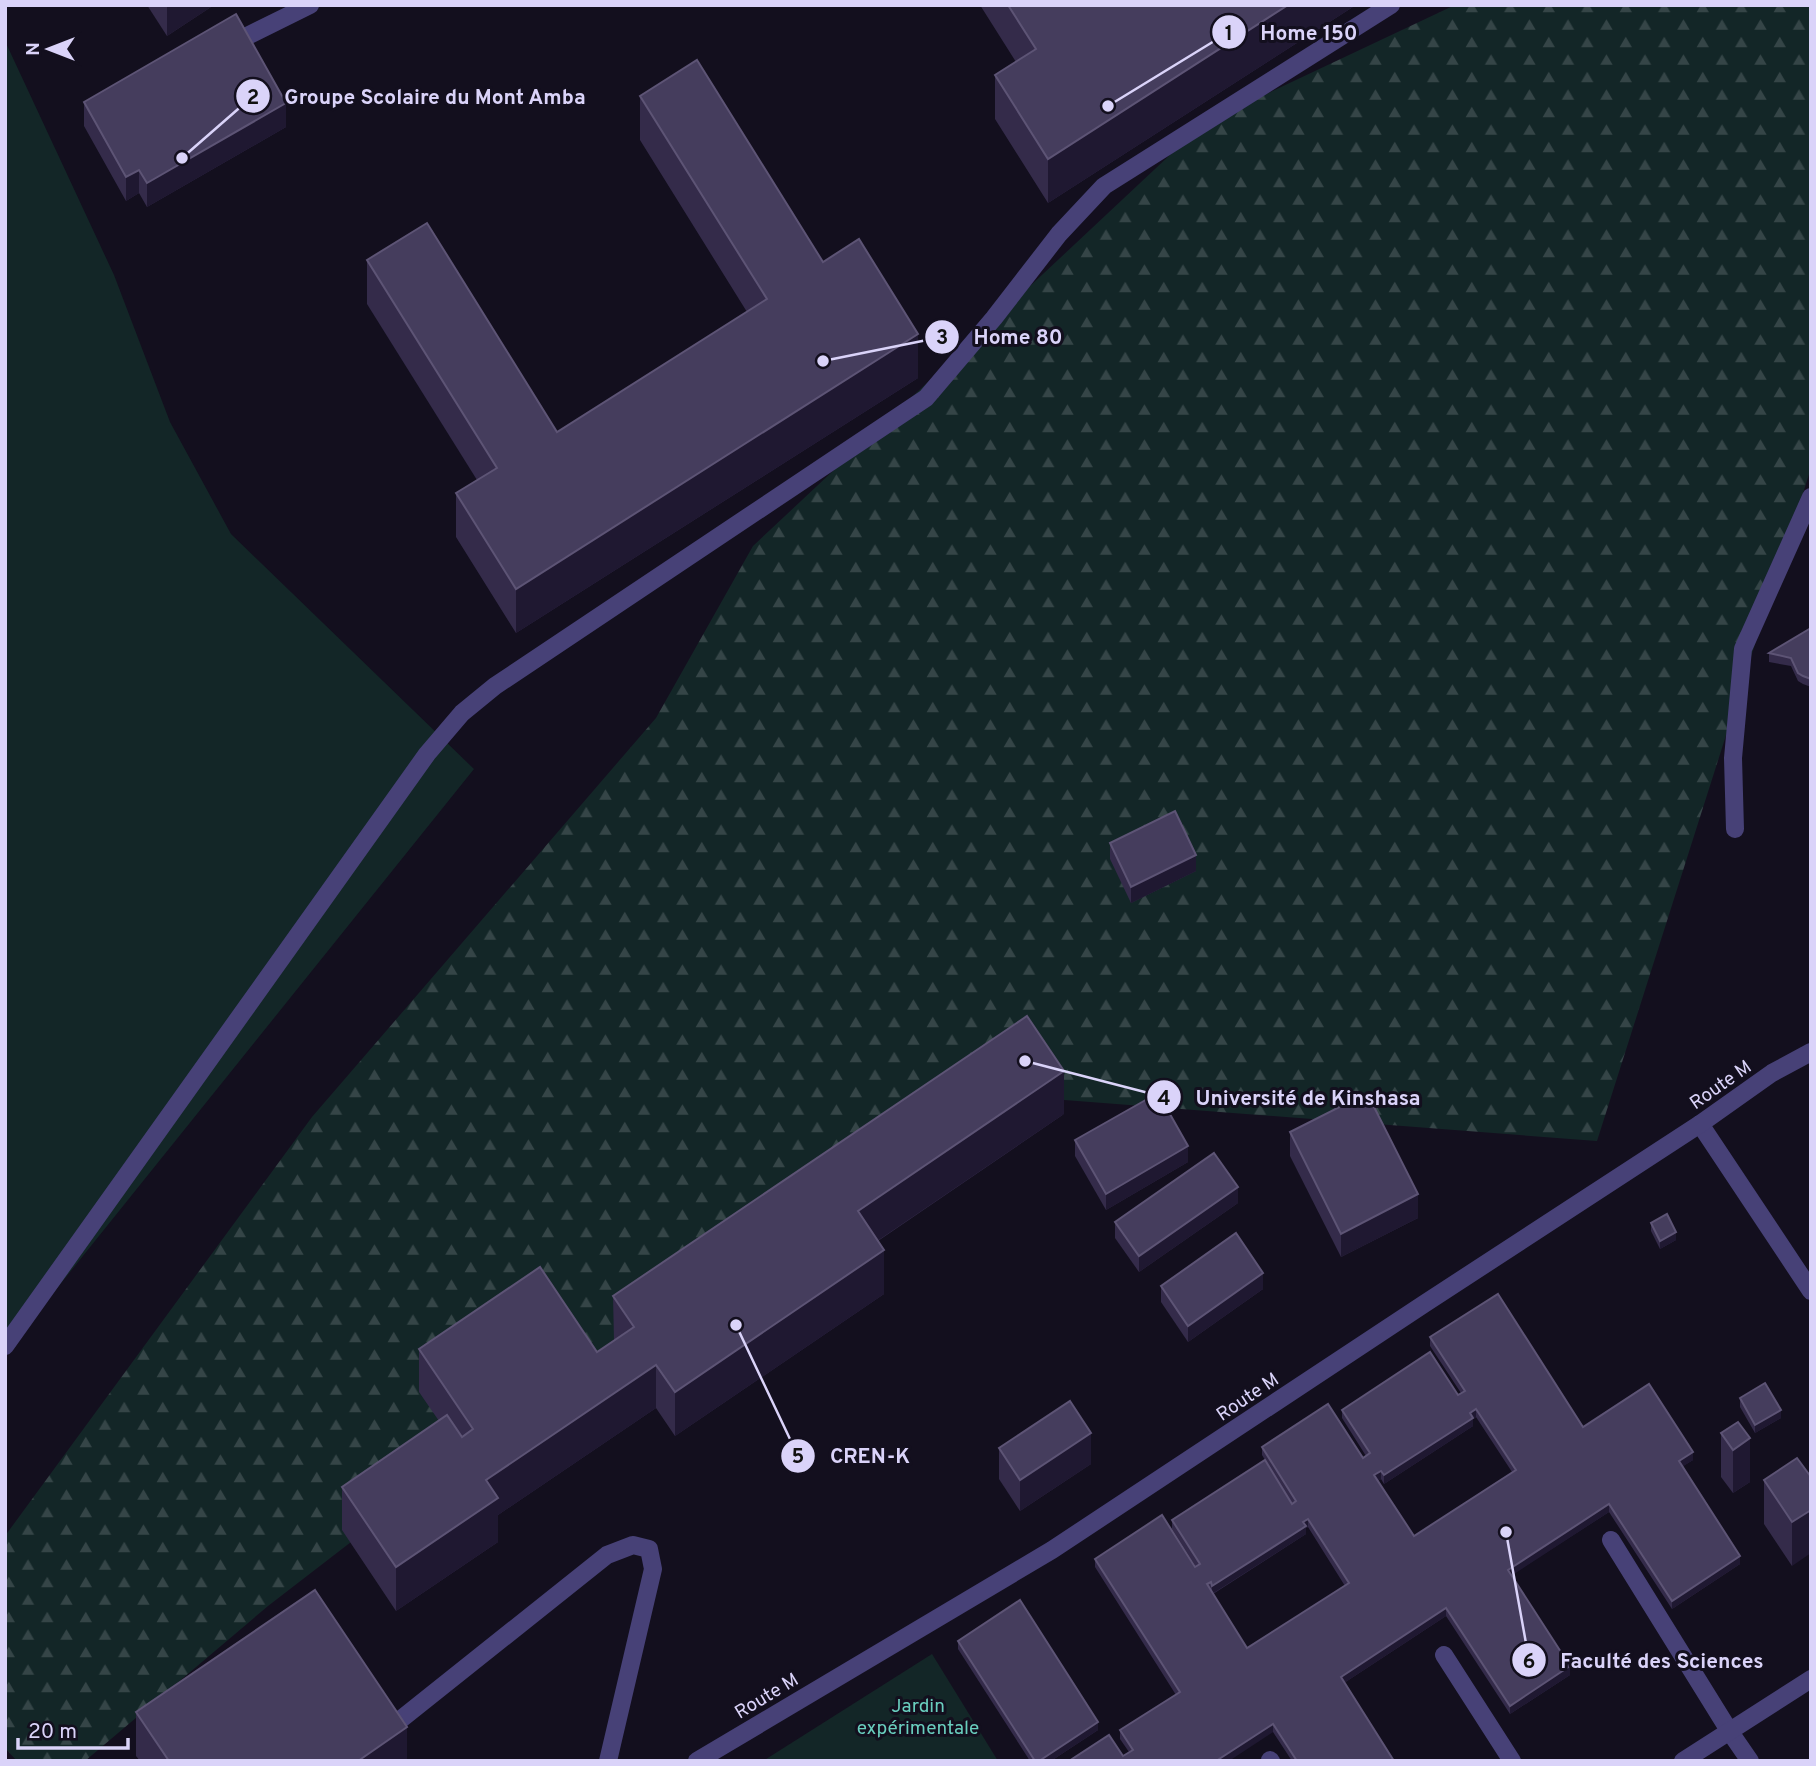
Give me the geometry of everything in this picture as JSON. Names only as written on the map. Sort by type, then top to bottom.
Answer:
[{"type":"lane","points":[[241,39],[310,5]]},
{"type":"lane","points":[[5,1346],[420,764],[462,713],[495,686],[926,398],[995,318],[1059,234],[1104,186],[1391,5]]},
{"type":"lane","points":[[1735,829],[1733,758],[1743,649],[1811,498]]},
{"type":"lane","name":"Route M","points":[[697,1761],[1052,1550],[1700,1124],[1772,1073],[1811,1052]]},
{"type":"lane","points":[[1700,1124],[1811,1291]]},
{"type":"lane","points":[[1611,1540],[1750,1761]]},
{"type":"lane","points":[[400,1720],[607,1555],[634,1545],[649,1549],[653,1569],[608,1761]]},
{"type":"lane","points":[[1444,1655],[1512,1761]]},
{"type":"lane","points":[[1683,1761],[1811,1679]]},
{"type":"green space","points":[[1455,5],[1811,5],[1811,468],[1597,1141],[921,1089],[613,1340],[268,1606],[85,1761],[17,1761],[5,1748],[5,1536],[312,1117],[656,718],[753,546],[1203,124]]},
{"type":"green space","points":[[5,41],[114,275],[170,422],[231,534],[474,769],[5,1353]]},
{"type":"green space","name":"Jardin expérimentale","points":[[932,1654],[998,1761],[763,1761]]},
{"type":"building","points":[[1008,5],[1288,5],[1048,159],[995,75],[1036,49]]},
{"type":"building","points":[[236,14],[286,103],[147,183],[139,170],[126,177],[84,102]]},
{"type":"building","points":[[697,60],[823,262],[859,239],[918,334],[516,589],[456,493],[497,468],[367,260],[427,223],[557,432],[767,299],[640,96]]},
{"type":"building","points":[[1811,628],[1811,679],[1798,673],[1791,658],[1769,653]]},
{"type":"building","points":[[1175,811],[1196,855],[1131,887],[1110,843]]},
{"type":"building","points":[[1027,1016],[1064,1071],[858,1211],[884,1250],[675,1392],[656,1365],[486,1480],[498,1498],[396,1567],[342,1487],[447,1415],[462,1437],[473,1429],[419,1349],[540,1267],[597,1352],[634,1327],[613,1296]]},
{"type":"building","points":[[1158,1093],[1188,1146],[1106,1194],[1075,1140]]},
{"type":"building","points":[[1367,1093],[1418,1194],[1341,1234],[1290,1132]]},
{"type":"building","points":[[1214,1153],[1238,1187],[1139,1256],[1115,1222]]},
{"type":"building","points":[[1667,1214],[1676,1232],[1660,1241],[1651,1223]]},
{"type":"building","points":[[1236,1233],[1263,1273],[1188,1326],[1161,1286]]},
{"type":"building","points":[[1498,1294],[1583,1427],[1649,1384],[1693,1452],[1679,1461],[1740,1556],[1672,1601],[1609,1504],[1508,1570],[1570,1666],[1510,1706],[1446,1608],[1341,1677],[1394,1761],[1297,1761],[1273,1724],[1216,1761],[1069,1761],[1109,1735],[1123,1756],[1133,1750],[1120,1730],[1180,1692],[1095,1559],[1162,1515],[1195,1567],[1200,1564],[1172,1520],[1265,1460],[1292,1504],[1296,1501],[1262,1447],[1328,1404],[1363,1458],[1370,1453],[1342,1410],[1430,1352],[1458,1395],[1465,1391],[1430,1337]],"holes":[[[1476,1409],[1516,1470],[1414,1536],[1374,1475],[1381,1471],[1384,1475],[1473,1418],[1470,1413]],[[1308,1519],[1349,1583],[1247,1648],[1207,1584],[1211,1582],[1212,1586],[1306,1526],[1303,1522]]]},
{"type":"building","points":[[1765,1383],[1781,1410],[1755,1425],[1740,1398]]},
{"type":"building","points":[[1070,1401],[1091,1433],[1020,1480],[999,1448]]},
{"type":"building","points":[[1738,1422],[1750,1438],[1733,1450],[1721,1433]]},
{"type":"building","points":[[1797,1458],[1811,1477],[1811,1510],[1792,1522],[1764,1480]]},
{"type":"building","points":[[315,1590],[407,1727],[358,1761],[169,1761],[136,1712]]},
{"type":"building","points":[[1020,1600],[1098,1722],[1039,1761],[1035,1761],[958,1641]]},
{"type":"place","name":"Home 150","points":[[1108,106]]},
{"type":"place","name":"Groupe Scolaire du Mont Amba","points":[[182,158]]},
{"type":"place","name":"Home 80","points":[[823,361]]},
{"type":"place","name":"Université de Kinshasa","points":[[1025,1061]]},
{"type":"place","name":"CREN-K","points":[[736,1325]]},
{"type":"place","name":"Faculté des Sciences","points":[[1506,1532]]}]
